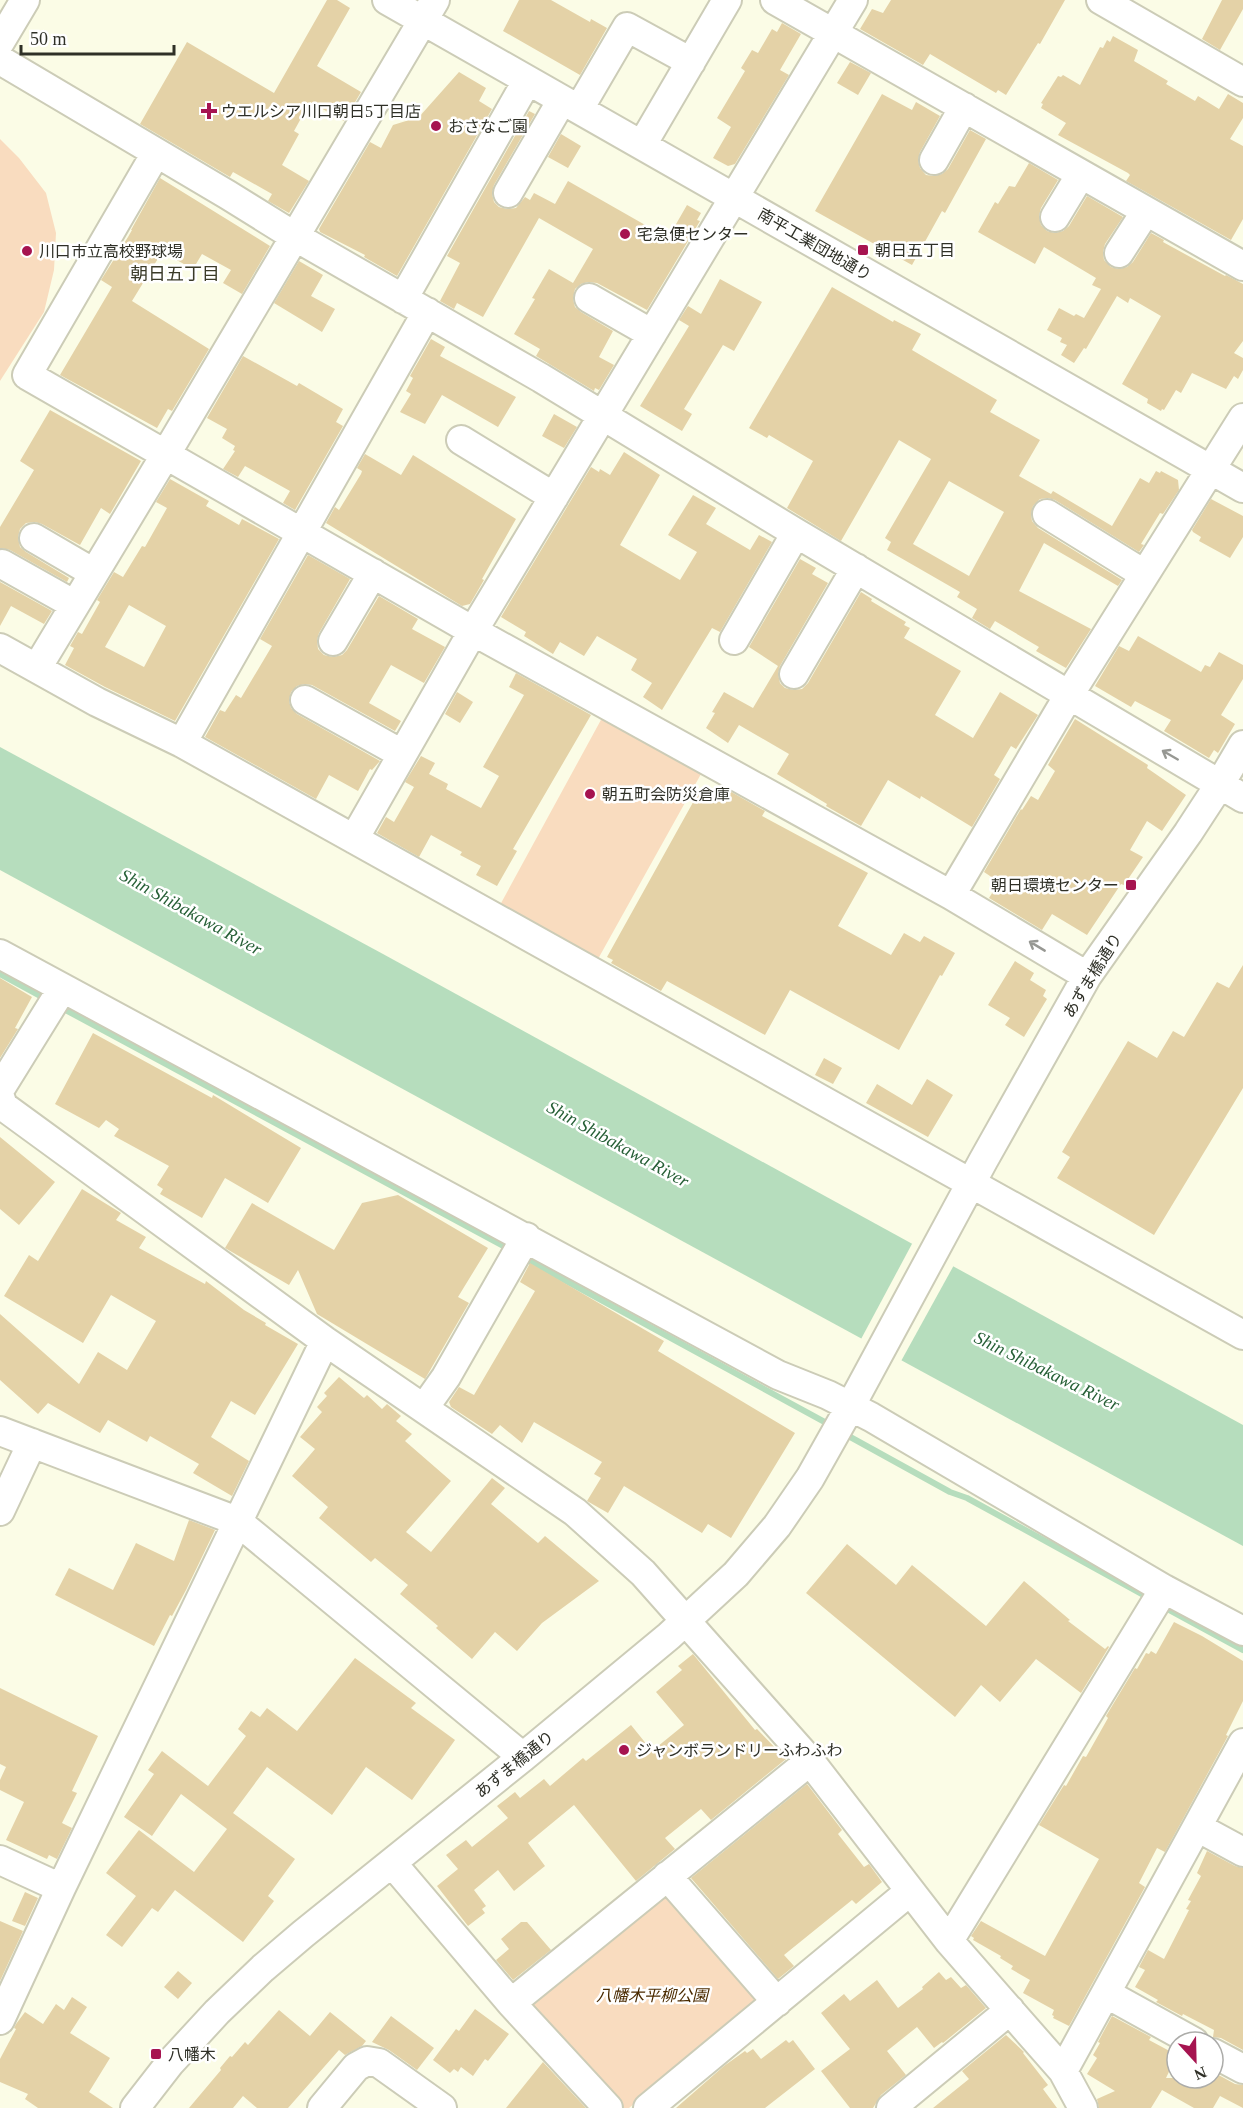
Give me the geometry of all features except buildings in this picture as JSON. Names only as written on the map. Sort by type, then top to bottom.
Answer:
[{"type":"street","points":[[0,42],[25,0]]},
{"type":"street","name":"南平工業団地通り","points":[[387,0],[429,10],[527,81],[1243,488]]},
{"type":"street","points":[[642,145],[727,0]]},
{"type":"street","points":[[775,0],[1243,266]]},
{"type":"street","points":[[354,839],[473,631],[853,0]]},
{"type":"street","points":[[1101,0],[1243,82]]},
{"type":"street","points":[[37,668],[429,10]]},
{"type":"street","points":[[508,193],[627,27],[691,62]]},
{"type":"street","points":[[0,60],[294,236],[540,378],[796,533],[978,639],[1069,696],[1232,791]]},
{"type":"street","points":[[182,743],[303,533],[527,81]]},
{"type":"street","points":[[934,160],[964,108]]},
{"type":"street","points":[[156,153],[27,375],[473,631],[951,895],[1088,976]]},
{"type":"street","points":[[1055,217],[1081,174]]},
{"type":"street","points":[[1119,253],[1146,211]]},
{"type":"street","points":[[589,298],[652,334]]},
{"type":"street","points":[[951,895],[1069,696],[1243,418]]},
{"type":"street","points":[[461,440],[554,497]]},
{"type":"street","points":[[1047,514],[1144,574]]},
{"type":"street","points":[[734,640],[796,533]]},
{"type":"street","points":[[34,538],[94,573]]},
{"type":"street","points":[[2,564],[75,606]]},
{"type":"street","points":[[794,674],[856,568]]},
{"type":"street","points":[[333,641],[373,573]]},
{"type":"street","points":[[0,648],[97,702],[182,743],[1243,1335]]},
{"type":"street","points":[[305,700],[402,754]]},
{"type":"street","name":"あずま橋通り","points":[[135,2108],[170,2063],[217,2012],[303,1934],[523,1757],[685,1622],[736,1574],[777,1526],[810,1478],[855,1399],[1088,976],[1232,791],[1243,745]]},
{"type":"street","points":[[0,954],[778,1375],[855,1399],[1164,1589],[1243,1631]]},
{"type":"street","points":[[0,1089],[62,988]]},
{"type":"street","points":[[0,1097],[3,1106],[325,1341],[575,1512],[643,1573],[810,1761],[909,1892],[1063,2071],[1083,2108]]},
{"type":"street","points":[[424,1408],[446,1377],[526,1237]]},
{"type":"street","points":[[0,2020],[61,1888],[325,1341]]},
{"type":"street","points":[[0,1431],[237,1521],[523,1757]]},
{"type":"street","points":[[0,1511],[32,1443]]},
{"type":"street","points":[[949,1941],[1164,1589]]},
{"type":"street","points":[[1063,2071],[1243,1743]]},
{"type":"street","points":[[511,2003],[810,1761]]},
{"type":"street","points":[[1197,1827],[1243,1852]]},
{"type":"street","points":[[0,1860],[61,1888]]},
{"type":"street","points":[[392,1863],[511,2003],[608,2108]]},
{"type":"street","points":[[667,1876],[777,2002]]},
{"type":"street","points":[[648,2108],[909,1892]]},
{"type":"street","points":[[1107,1994],[1172,2030]]},
{"type":"street","points":[[891,2108],[1010,2010]]},
{"type":"street","points":[[1225,2059],[1243,2069]]},
{"type":"street","points":[[322,2108],[356,2067],[367,2061],[379,2063],[442,2108]]},
{"type":"green space","name":"川口市立高校野球場","points":[[0,139],[19,158],[46,193],[56,233],[54,270],[44,312],[0,381]]},
{"type":"green space","points":[[602,718],[701,774],[598,959],[500,905]]},
{"type":"green space","name":"八幡木平柳公園","points":[[662,1893],[670,1893],[760,2001],[629,2108],[620,2108],[532,2008],[532,1999]]},
{"type":"water","name":"Shin Shibakawa River","points":[[0,747],[1243,1425],[1243,1546],[0,870]]},
{"type":"pier","points":[[913,1242],[954,1265],[900,1363],[860,1341]]},
{"type":"waterway","points":[[0,974],[46,999]]},
{"type":"waterway","points":[[60,1007],[511,1250]]},
{"type":"waterway","points":[[522,1257],[832,1426]]},
{"type":"waterway","points":[[843,1433],[1151,1599]]},
{"type":"waterway","points":[[1162,1606],[1243,1650]]},
{"type":"place","name":"ウエルシア川口朝日5丁目店","points":[[209,111]]},
{"type":"place","name":"おさなご園","points":[[436,126]]},
{"type":"place","name":"宅急便センター","points":[[625,234]]},
{"type":"place","name":"朝日五丁目","points":[[863,250]]},
{"type":"place","name":"川口市立高校野球場","points":[[27,251]]},
{"type":"place","name":"朝五町会防災倉庫","points":[[590,794]]},
{"type":"place","name":"朝日環境センター","points":[[1131,885]]},
{"type":"place","name":"ジャンボランドリーふわふわ","points":[[624,1750]]},
{"type":"place","name":"八幡木","points":[[156,2054]]},
{"type":"district","name":"朝日五丁目","points":[[175,274]]}]
